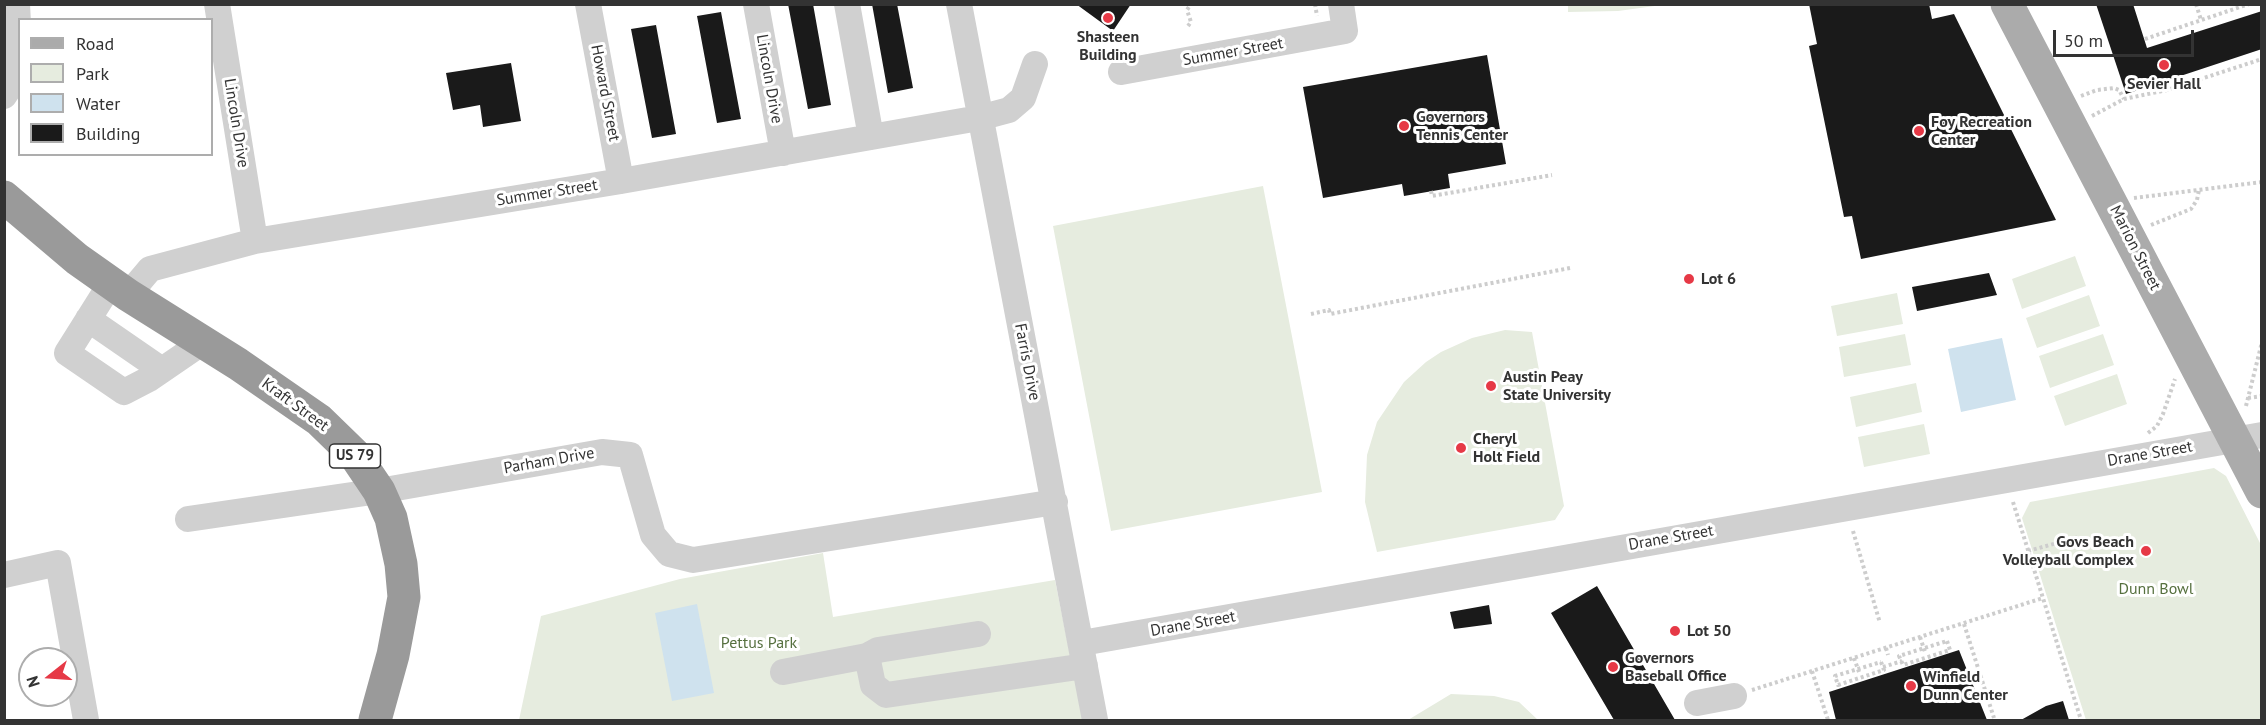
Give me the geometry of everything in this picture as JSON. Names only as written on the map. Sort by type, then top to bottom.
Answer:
[{"type":"highway","name":"Kraft Street","points":[[4,197],[44,233],[119,289],[319,420],[354,454],[379,491],[391,518],[404,597],[393,656],[375,720]]},
{"type":"main road","name":"Marion Street","points":[[2007,4],[2247,429],[2262,492]]},
{"type":"street","name":"Lincoln Drive","points":[[217,4],[255,242]]},
{"type":"street","name":"Howard Street","points":[[588,4],[621,181]]},
{"type":"street","name":"Lincoln Drive","points":[[756,4],[783,153]]},
{"type":"street","points":[[847,4],[871,137]]},
{"type":"street","name":"Farris Drive","points":[[959,4],[1095,720]]},
{"type":"street","name":"Summer Street","points":[[1121,72],[1345,31],[1341,4]]},
{"type":"street","points":[[4,96],[10,87],[18,52]]},
{"type":"street","name":"Summer Street","points":[[162,370],[124,392],[67,353],[88,319],[119,289],[150,269],[255,242],[979,118],[1009,110],[1023,98],[1035,64]]},
{"type":"street","points":[[88,319],[162,370],[203,342]]},
{"type":"street","name":"Drane Street","points":[[867,656],[873,685],[886,695],[2247,429]]},
{"type":"street","name":"Parham Drive","points":[[188,519],[379,491],[602,452],[630,455],[653,535],[669,554],[693,560],[1055,502]]},
{"type":"street","points":[[4,575],[58,563],[86,720]]},
{"type":"street","points":[[783,672],[867,656],[878,650],[978,634]]},
{"type":"street","points":[[1697,703],[1734,696]]},
{"type":"path","points":[[1188,26],[1191,22],[1187,10],[1191,4]]},
{"type":"path","points":[[2196,4],[2201,20]]},
{"type":"path","points":[[2145,39],[2249,4]]},
{"type":"path","points":[[2090,117],[2124,99],[2168,90],[2262,59]]},
{"type":"path","points":[[2164,81],[2168,90]]},
{"type":"path","points":[[2079,97],[2097,90],[2114,88],[2119,90],[2124,99]]},
{"type":"path","points":[[1431,191],[1432,196],[1552,175]]},
{"type":"path","points":[[2133,198],[2262,182]]},
{"type":"path","points":[[2147,226],[2192,209],[2199,190]]},
{"type":"path","points":[[1311,314],[1329,310],[1330,314],[1570,268]]},
{"type":"path","points":[[2247,429],[2248,398],[2262,342]]},
{"type":"path","points":[[2143,438],[2157,426],[2175,378]]},
{"type":"path","points":[[2248,398],[2262,396]]},
{"type":"path","points":[[2013,502],[2081,720]]},
{"type":"path","points":[[1853,531],[1880,623]]},
{"type":"path","points":[[2028,551],[2079,537]]},
{"type":"path","points":[[1774,683],[2043,598]]},
{"type":"path","points":[[1964,624],[1994,718]]},
{"type":"path","points":[[1920,637],[1924,650]]},
{"type":"path","points":[[1947,641],[1950,650],[1903,665],[1899,656],[1924,650],[1947,641]]},
{"type":"path","points":[[1886,648],[1888,655]]},
{"type":"path","points":[[1854,658],[1858,671]]},
{"type":"path","points":[[1881,662],[1884,670],[1861,680],[1838,685],[1835,676],[1858,671],[1881,662]]},
{"type":"path","points":[[1883,667],[1902,662]]},
{"type":"path","points":[[1812,671],[1828,720]]},
{"type":"green space","points":[[1568,4],[1662,5],[1618,11],[1568,12]]},
{"type":"green space","points":[[1263,186],[1322,492],[1111,531],[1053,226]]},
{"type":"green space","points":[[2075,256],[2086,286],[2022,309],[2012,279]]},
{"type":"green space","points":[[1897,293],[1903,324],[1837,336],[1831,306]]},
{"type":"green space","points":[[2089,295],[2100,326],[2037,348],[2026,318]]},
{"type":"green space","name":"Cheryl Holt Field","points":[[1505,330],[1532,332],[1564,506],[1555,520],[1377,552],[1365,502],[1367,455],[1377,422],[1404,382],[1426,362],[1441,352],[1472,338]]},
{"type":"green space","points":[[1905,334],[1911,365],[1844,377],[1839,347]]},
{"type":"green space","points":[[2103,334],[2114,365],[2050,388],[2039,356]]},
{"type":"green space","points":[[2117,374],[2127,404],[2065,426],[2054,396]]},
{"type":"green space","points":[[1916,383],[1922,412],[1856,427],[1850,397]]},
{"type":"green space","points":[[1924,424],[1930,454],[1864,467],[1858,437]]},
{"type":"green space","name":"Dunn Bowl","points":[[2214,468],[2226,476],[2261,545],[2261,720],[2086,720],[2022,518],[2030,502]]},
{"type":"green space","name":"Pettus Park","points":[[823,553],[833,617],[1055,580],[1083,720],[519,720],[541,616],[680,579]]},
{"type":"green space","points":[[1451,694],[1494,696],[1519,702],[1538,720],[1408,720]]},
{"type":"water","points":[[2002,338],[2016,400],[1961,412],[1948,349]]},
{"type":"water","points":[[697,604],[714,693],[672,701],[655,613]]},
{"type":"building","points":[[788,4],[813,4],[831,105],[808,109]]},
{"type":"building","points":[[872,4],[897,4],[913,88],[888,93]]},
{"type":"building","name":"Shasteen Building","points":[[1076,4],[1131,4],[1113,31]]},
{"type":"building","name":"Foy Recreation Center","points":[[1809,4],[1929,4],[1932,19],[1954,14],[2056,220],[1861,259],[1852,216],[1844,217],[1809,46],[1817,44]]},
{"type":"building","name":"Sevier Hall","points":[[2096,4],[2133,4],[2147,48],[2262,11],[2262,49],[2126,94]]},
{"type":"building","points":[[721,12],[741,119],[717,123],[697,16]]},
{"type":"building","points":[[656,25],[676,134],[652,138],[631,29]]},
{"type":"building","name":"Governors Tennis Center","points":[[1487,55],[1506,164],[1448,174],[1450,188],[1404,196],[1402,184],[1323,198],[1303,87]]},
{"type":"building","points":[[511,63],[521,121],[483,127],[480,105],[453,110],[446,73]]},
{"type":"building","points":[[1989,273],[1997,295],[1917,311],[1912,287]]},
{"type":"building","name":"Governors Baseball Office","points":[[1597,586],[1675,720],[1614,720],[1551,613]]},
{"type":"building","points":[[1489,605],[1492,624],[1454,629],[1450,612]]},
{"type":"building","name":"Winfield Dunn Center","points":[[1959,650],[1987,720],[1836,720],[1829,692]]},
{"type":"building","points":[[2063,701],[2069,720],[2021,720],[2046,706]]},
{"type":"place","name":"Shasteen Building","points":[[1108,18]]},
{"type":"place","name":"Sevier Hall","points":[[2164,65]]},
{"type":"place","name":"Governors Tennis Center","points":[[1404,126]]},
{"type":"place","name":"Foy Recreation Center","points":[[1919,131]]},
{"type":"place","name":"Lot 6","points":[[1689,279]]},
{"type":"place","name":"Austin Peay State University","points":[[1491,386]]},
{"type":"place","name":"Cheryl Holt Field","points":[[1461,448]]},
{"type":"place","name":"Govs Beach Volleyball Complex","points":[[2146,551]]},
{"type":"place","name":"Lot 50","points":[[1675,631]]},
{"type":"place","name":"Governors Baseball Office","points":[[1613,667]]},
{"type":"place","name":"Winfield Dunn Center","points":[[1911,686]]}]
